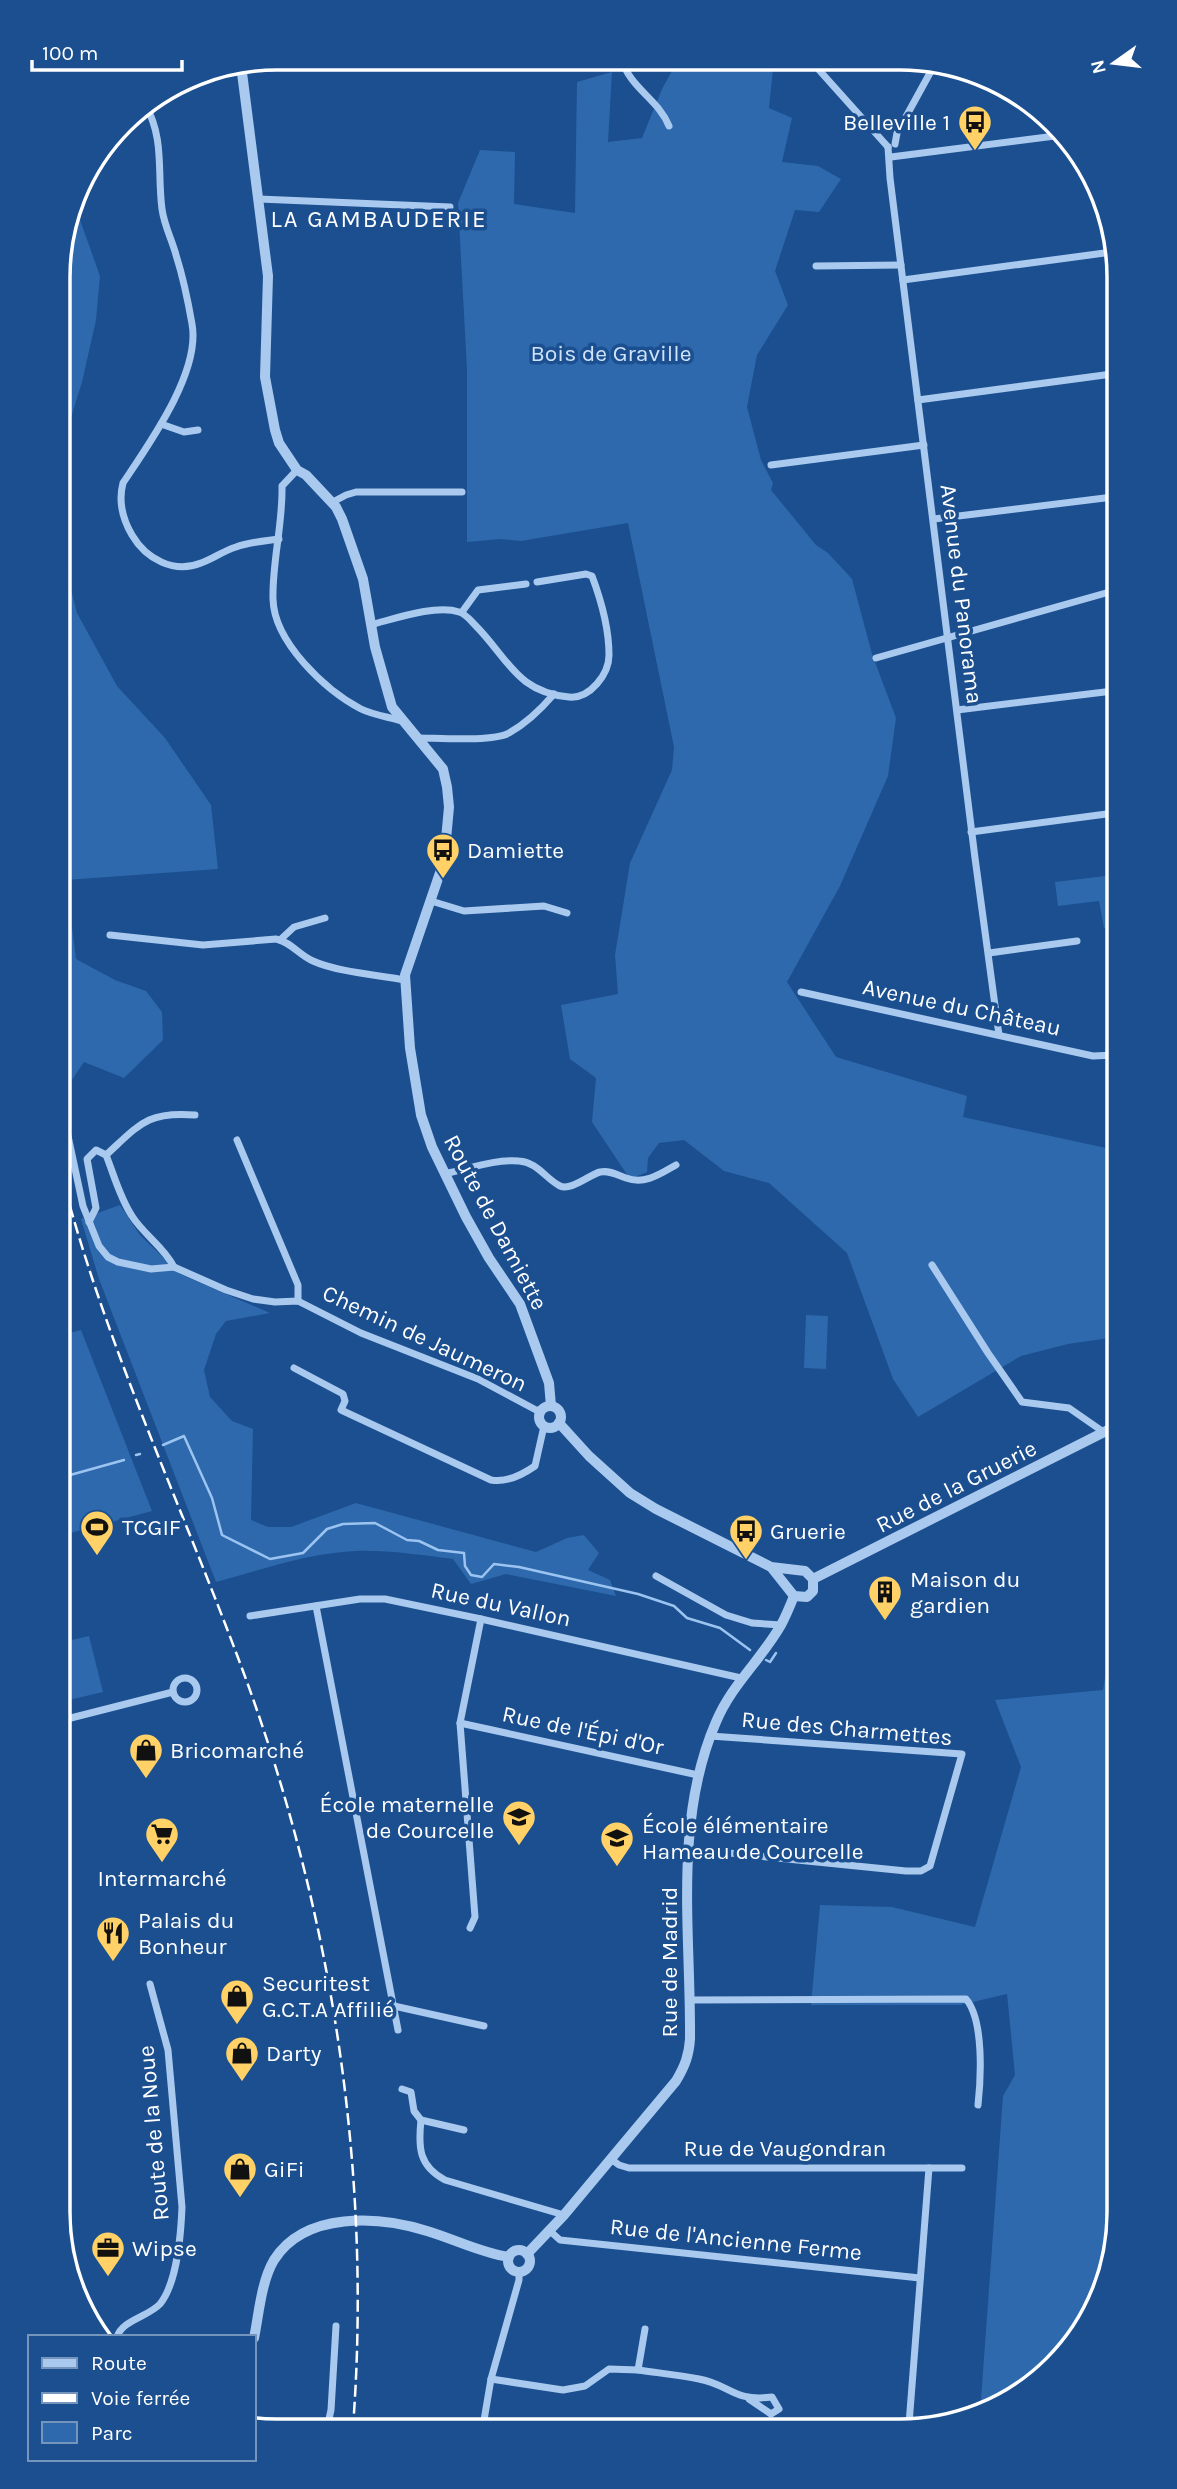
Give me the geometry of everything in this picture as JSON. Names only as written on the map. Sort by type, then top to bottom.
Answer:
[{"type":"street","points":[[627,70],[632,80],[664,113],[669,126]]},
{"type":"street","points":[[820,70],[892,146],[901,148],[901,155]]},
{"type":"street","points":[[930,72],[897,133],[888,154],[891,157],[1051,136]]},
{"type":"street","name":"Route de Damiette","points":[[243,73],[268,276],[265,377],[279,443],[297,470],[306,475],[331,503],[347,530],[363,579],[370,625],[386,691],[402,721],[443,769],[448,797],[444,861],[405,975],[410,1048],[421,1115],[444,1174],[489,1258],[520,1304],[549,1383],[551,1406]]},
{"type":"street","points":[[150,114],[155,122],[161,166],[162,210],[193,326],[191,355],[172,406],[123,483],[120,498],[125,522],[144,551],[164,565],[180,568],[200,564],[239,545],[279,539]]},
{"type":"street","name":"Avenue du Panorama","points":[[891,157],[888,164],[971,832],[999,1035]]},
{"type":"street","points":[[259,199],[450,206]]},
{"type":"street","points":[[903,280],[1105,253]]},
{"type":"street","points":[[816,266],[901,265]]},
{"type":"street","points":[[918,400],[1107,375]]},
{"type":"street","points":[[161,424],[184,432],[198,430]]},
{"type":"street","points":[[771,465],[924,445]]},
{"type":"street","points":[[297,470],[282,486],[273,600],[277,624],[293,651],[320,680],[362,710],[402,721]]},
{"type":"street","points":[[331,503],[356,492],[462,492]]},
{"type":"street","points":[[934,519],[1107,498]]},
{"type":"street","points":[[370,625],[442,609],[462,612],[484,634],[516,676],[538,691],[572,697],[585,694],[595,687],[609,657],[598,592],[592,576],[586,574],[537,582]]},
{"type":"street","points":[[462,612],[478,590],[526,584]]},
{"type":"street","points":[[876,659],[1107,594]]},
{"type":"street","points":[[957,710],[1107,692]]},
{"type":"street","points":[[417,738],[482,737],[509,733],[554,694]]},
{"type":"street","points":[[971,832],[1107,814]]},
{"type":"street","points":[[431,901],[464,911],[544,906],[568,912]]},
{"type":"street","points":[[280,940],[294,927],[325,918]]},
{"type":"street","points":[[110,936],[203,945],[231,941],[280,940],[313,961],[327,966],[405,979]]},
{"type":"street","points":[[989,953],[1077,941]]},
{"type":"street","name":"Avenue du Château","points":[[801,992],[1093,1056],[1107,1055]]},
{"type":"street","points":[[89,1222],[96,1208],[87,1159],[96,1150],[106,1155],[147,1120],[171,1113],[195,1115]]},
{"type":"street","points":[[237,1140],[298,1285],[298,1301]]},
{"type":"street","name":"Chemin de Jaumeron","points":[[70,1145],[89,1222],[99,1246],[118,1262],[151,1269],[174,1267],[253,1299],[298,1301],[360,1333],[478,1379],[536,1410],[541,1410]]},
{"type":"street","name":"Chemin de Jaumeron","points":[[106,1155],[132,1218],[170,1258],[174,1267]]},
{"type":"street","points":[[444,1174],[492,1163],[520,1161],[541,1170],[561,1186],[567,1187],[599,1172],[610,1171],[629,1180],[650,1180],[676,1165]]},
{"type":"street","points":[[932,1265],[1022,1402],[1069,1408],[1105,1433]]},
{"type":"street","points":[[294,1368],[343,1394],[345,1401],[341,1410],[491,1480],[509,1480],[534,1466],[544,1426]]},
{"type":"street","points":[[559,1423],[550,1428],[544,1426],[539,1421],[541,1410],[545,1406],[551,1406],[560,1412],[559,1423],[589,1456],[630,1493],[771,1567],[808,1573],[813,1579],[814,1587],[810,1594],[803,1598],[791,1592],[771,1567]]},
{"type":"street","name":"Rue de la Gruerie","points":[[813,1579],[1105,1433]]},
{"type":"street","points":[[791,1592],[790,1576],[801,1571]]},
{"type":"street","points":[[656,1576],[726,1615],[752,1623],[781,1625]]},
{"type":"street","name":"Rue de Madrid","points":[[527,2254],[564,2215],[684,2068],[689,2055],[689,1849],[692,1801],[710,1736],[728,1697],[781,1625],[791,1592]]},
{"type":"street","name":"Rue du Vallon","points":[[250,1616],[360,1598],[385,1600],[741,1678]]},
{"type":"street","points":[[316,1606],[398,2030]]},
{"type":"street","points":[[470,1928],[475,1917],[460,1723],[481,1619]]},
{"type":"street","points":[[70,1718],[173,1692]]},
{"type":"street","name":"Rue de l'Épi d'Or","points":[[460,1723],[698,1775]]},
{"type":"street","name":"Rue des Charmettes","points":[[689,1849],[920,1871],[930,1866],[962,1754],[710,1736]]},
{"type":"street","name":"Route de la Noue","points":[[118,2335],[121,2328],[143,2317],[159,2304],[168,2288],[182,2225],[168,2050],[150,1984]]},
{"type":"street","points":[[690,2000],[965,1999],[974,2013],[982,2072],[978,2105]]},
{"type":"street","points":[[394,2006],[484,2026]]},
{"type":"street","points":[[402,2089],[411,2092],[414,2111],[421,2120],[464,2130]]},
{"type":"street","points":[[421,2120],[419,2136],[423,2161],[432,2173],[446,2180],[564,2215]]},
{"type":"street","name":"Rue de Vaugondran","points":[[611,2159],[629,2168],[962,2168]]},
{"type":"street","points":[[909,2418],[929,2168]]},
{"type":"street","points":[[255,2335],[264,2290],[274,2261],[299,2236],[322,2225],[343,2221],[397,2223],[509,2256]]},
{"type":"street","name":"Rue de l'Ancienne Ferme","points":[[550,2231],[561,2240],[920,2278]]},
{"type":"street","points":[[519,2250],[527,2254],[529,2264],[519,2272],[510,2267],[509,2256],[519,2250]]},
{"type":"street","points":[[484,2419],[491,2379],[519,2272]]},
{"type":"street","points":[[329,2419],[336,2326]]},
{"type":"street","points":[[638,2370],[645,2329]]},
{"type":"street","points":[[491,2379],[563,2390],[584,2386],[609,2369],[638,2370],[716,2383],[733,2394],[749,2399]]},
{"type":"green space","name":"Bois de Graville","points":[[672,70],[773,70],[769,108],[792,118],[782,162],[818,166],[841,179],[819,212],[795,210],[775,271],[788,305],[757,355],[747,407],[761,460],[773,483],[771,490],[816,545],[828,553],[852,579],[872,654],[896,718],[888,776],[840,886],[787,982],[836,1057],[967,1096],[963,1117],[1107,1148],[1107,1338],[1068,1344],[1021,1356],[918,1417],[893,1379],[847,1253],[769,1183],[724,1171],[684,1140],[659,1143],[648,1158],[647,1172],[630,1179],[592,1122],[596,1078],[570,1059],[561,1005],[618,994],[615,955],[630,863],[672,770],[674,747],[628,523],[521,541],[501,539],[467,542],[467,370],[458,203],[480,150],[515,152],[514,204],[575,213],[577,82],[612,72],[608,142],[642,138]]},
{"type":"green space","points":[[79,218],[100,276],[96,320],[70,421],[70,264]]},
{"type":"green space","points":[[70,585],[77,613],[117,686],[165,738],[211,805],[218,869],[70,880]]},
{"type":"green space","points":[[1107,876],[1107,927],[1104,928],[1099,901],[1058,906],[1055,882]]},
{"type":"green space","points":[[70,912],[76,959],[115,980],[146,991],[162,1012],[163,1040],[124,1078],[84,1062],[70,1083]]},
{"type":"green space","points":[[120,1205],[140,1235],[180,1274],[270,1313],[226,1321],[216,1334],[204,1370],[210,1397],[232,1421],[253,1429],[251,1520],[268,1527],[291,1527],[356,1503],[536,1552],[567,1538],[584,1535],[599,1553],[588,1570],[610,1580],[616,1596],[506,1574],[471,1584],[453,1559],[380,1551],[320,1555],[216,1582],[99,1279],[81,1219]]},
{"type":"green space","points":[[806,1315],[828,1316],[826,1369],[804,1368]]},
{"type":"green space","points":[[81,1330],[152,1511],[70,1533],[70,1333]]},
{"type":"green space","points":[[89,1636],[103,1692],[70,1700],[70,1640]]},
{"type":"green space","points":[[1107,1666],[1107,2225],[1103,2252],[1091,2291],[1064,2338],[1036,2368],[1015,2384],[981,2402],[1003,2096],[1015,2075],[1007,1994],[960,2005],[811,2005],[820,1905],[892,1907],[975,1927],[1021,1767],[995,1700],[1103,1690]]},
{"type":"waterway","points":[[163,1445],[184,1436],[212,1498],[222,1535],[270,1559],[303,1553],[327,1529],[343,1524],[375,1523],[407,1540],[419,1541],[438,1550],[464,1553],[465,1566],[471,1575],[482,1577],[494,1564],[519,1567],[638,1594],[674,1606],[687,1618],[720,1628],[750,1650]]},
{"type":"waterway","points":[[136,1455],[140,1454]]},
{"type":"waterway","points":[[70,1475],[124,1460]]},
{"type":"waterway","points":[[766,1660],[770,1662],[776,1653]]},
{"type":"railway","points":[[70,1206],[123,1366],[247,1682],[303,1863],[323,1955],[339,2049],[350,2143],[357,2238],[353,2419]]},
{"type":"place","name":"Belleville 1","points":[[975,152]]},
{"type":"place","name":"Damiette","points":[[443,880]]},
{"type":"place","name":"TCGIF","points":[[97,1557]]},
{"type":"place","name":"Gruerie","points":[[746,1561]]},
{"type":"place","name":"Maison du gardien","points":[[885,1622]]},
{"type":"place","name":"Bricomarché","points":[[146,1780]]},
{"type":"place","name":"École maternelle de Courcelle","points":[[519,1847]]},
{"type":"place","name":"Intermarché","points":[[162,1864]]},
{"type":"place","name":"École élémentaire Hameau de Courcelle","points":[[617,1868]]},
{"type":"place","name":"Palais du Bonheur","points":[[113,1963]]},
{"type":"place","name":"Securitest G.C.T.A Affilié","points":[[237,2026]]},
{"type":"place","name":"Darty","points":[[242,2083]]},
{"type":"place","name":"GiFi","points":[[240,2199]]},
{"type":"place","name":"Wipse","points":[[108,2278]]},
{"type":"district","name":"LA GAMBAUDERIE","points":[[379,219]]}]
